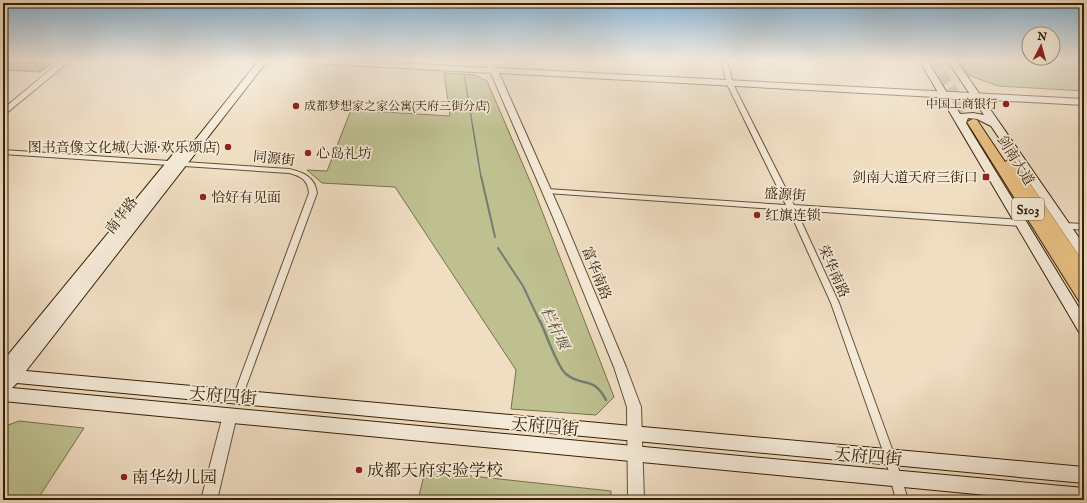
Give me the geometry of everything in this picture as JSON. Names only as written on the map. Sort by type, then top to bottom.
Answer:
[{"type":"highway","name":"剑南大道","points":[[972,122],[1084,275]]},
{"type":"highway","name":"剑南大道","points":[[972,122],[1084,297]]},
{"type":"main road","name":"南华路","points":[[3,389],[6,375],[176,163],[236,83]]},
{"type":"main road","name":"南华路","points":[[176,163],[244,83]]},
{"type":"main road","points":[[937,83],[943,93],[972,122],[1021,223],[1084,328]]},
{"type":"main road","points":[[968,83],[1084,254]]},
{"type":"main road","points":[[972,122],[964,116],[975,115],[986,118],[997,126]]},
{"type":"main road","name":"天府四街","points":[[6,375],[1084,475]]},
{"type":"main road","name":"天府四街","points":[[3,394],[1084,496]]},
{"type":"street","points":[[3,113],[39,83]]},
{"type":"street","name":"富华南路","points":[[499,83],[547,191],[620,367],[634,407],[636,500]]},
{"type":"street","name":"荣华南路","points":[[729,83],[791,207],[835,303],[890,457],[902,500]]},
{"type":"street","points":[[757,83],[943,93],[1084,97]]},
{"type":"street","points":[[975,94],[1084,102]]},
{"type":"street","name":"同源街","points":[[3,152],[289,171],[300,174],[313,184],[313,193],[238,397]]},
{"type":"street","name":"盛源街","points":[[547,191],[1021,223]]},
{"type":"street","points":[[1064,226],[1084,227]]},
{"type":"street","points":[[209,500],[230,415]]},
{"type":"green space","points":[[445,83],[488,83],[533,188],[614,397],[596,415],[511,409],[516,370],[395,187],[322,183],[307,170],[327,171],[351,110],[450,116]]},
{"type":"green space","points":[[991,83],[1084,83],[1084,91],[998,86]]},
{"type":"green space","points":[[19,421],[84,428],[37,500],[3,500],[3,427]]},
{"type":"green space","points":[[425,471],[611,491],[611,500],[418,500]]},
{"type":"waterway","name":"栏杆堰","points":[[466,83],[481,177]]},
{"type":"waterway","name":"栏杆堰","points":[[481,176],[495,237]]},
{"type":"waterway","name":"栏杆堰","points":[[498,248],[523,286],[540,322]]},
{"type":"waterway","name":"栏杆堰","points":[[540,321],[555,357],[566,374],[572,378],[597,387],[606,400]]},
{"type":"tunnel","points":[[948,83],[973,122]]},
{"type":"place","name":"中国工商银行","points":[[1006,104]]},
{"type":"place","name":"成都梦想家之家公寓(天府三街分店)","points":[[296,106]]},
{"type":"place","name":"图书音像文化城(大源·欢乐颂店)","points":[[228,147]]},
{"type":"place","name":"心岛礼坊","points":[[308,153]]},
{"type":"place","name":"剑南大道天府三街口","points":[[986,177]]},
{"type":"place","name":"恰好有见面","points":[[203,197]]},
{"type":"place","name":"红旗连锁","points":[[757,215]]},
{"type":"place","name":"成都天府实验学校","points":[[359,470]]},
{"type":"place","name":"南华幼儿园","points":[[124,477]]}]
